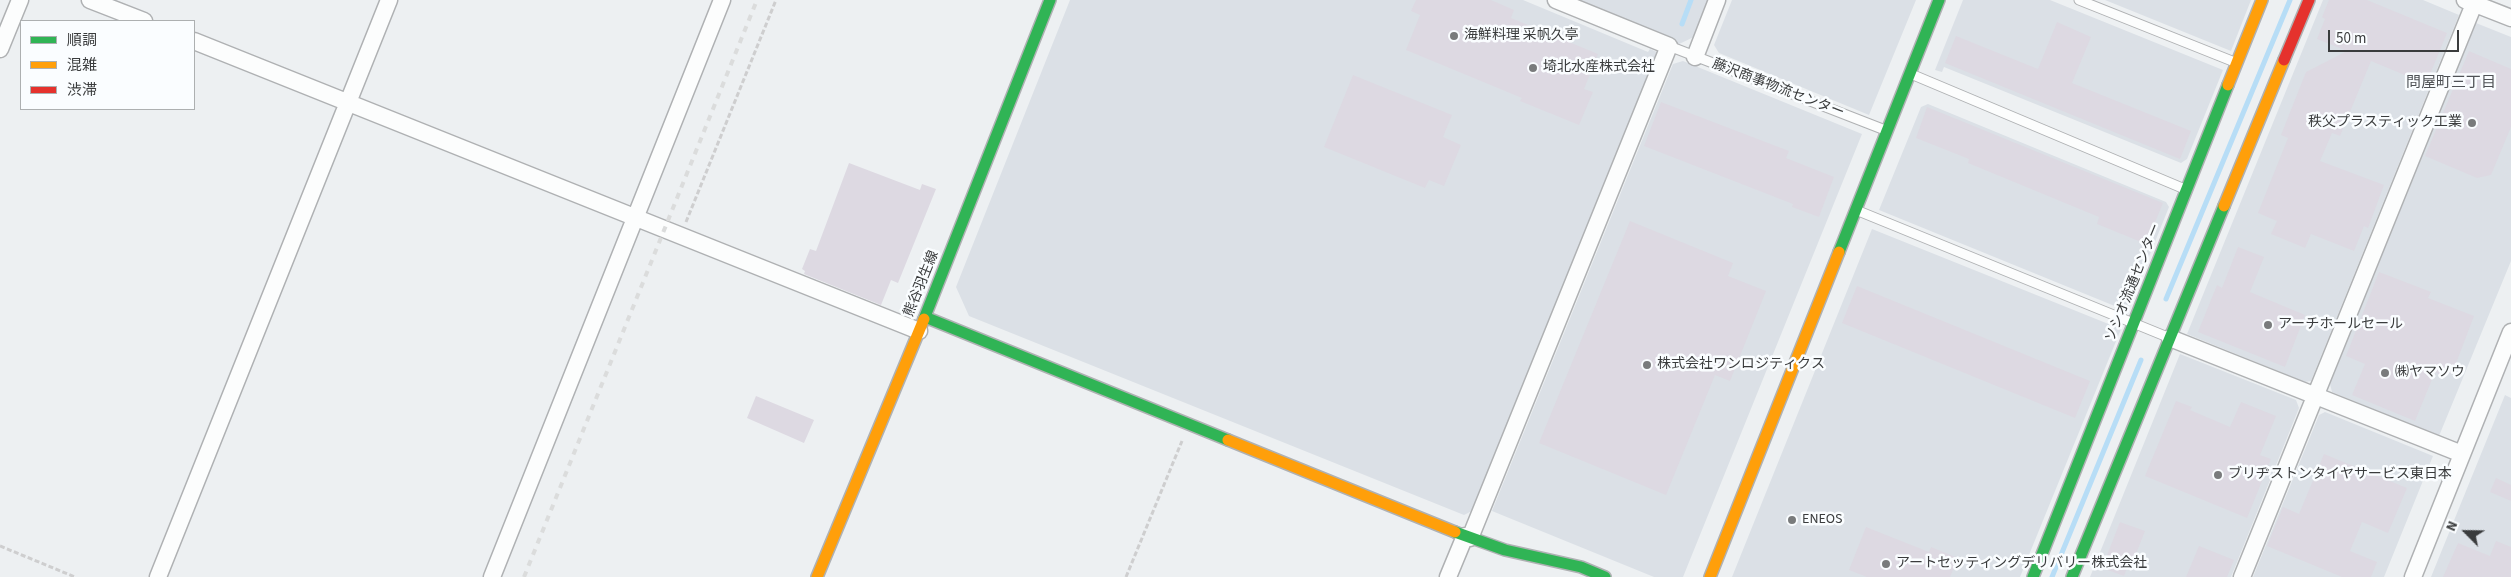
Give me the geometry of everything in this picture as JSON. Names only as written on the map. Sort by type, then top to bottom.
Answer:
[{"type":"street","points":[[0,49],[20,0]]},
{"type":"street","points":[[90,0],[141,20]]},
{"type":"street","points":[[158,577],[390,0]]},
{"type":"street","points":[[492,577],[722,0]]},
{"type":"street","name":"熊谷羽生線","points":[[817,577],[922,324],[1050,0]]},
{"type":"street","points":[[1448,577],[1468,537],[1669,46],[1556,0]]},
{"type":"street","points":[[1695,57],[1718,0]]},
{"type":"street","points":[[1710,577],[1939,0]]},
{"type":"street","name":"ソシオ流通センター","points":[[2033,577],[2262,0]]},
{"type":"street","points":[[2072,577],[2309,0]]},
{"type":"street","points":[[2242,577],[2316,396],[2470,2],[2511,18]]},
{"type":"street","points":[[195,41],[635,219],[1189,424],[1468,537],[1505,550],[1581,567],[1605,577]]},
{"type":"street","points":[[2413,577],[2511,332]]},
{"type":"street","points":[[2170,338],[2462,454]]},
{"type":"street","points":[[1505,550],[1536,568]]},
{"type":"lane","points":[[2079,0],[2237,63]]},
{"type":"lane","name":"藤沢商事物流センター","points":[[1669,46],[1887,131]]},
{"type":"lane","points":[[1910,74],[2187,190]]},
{"type":"lane","points":[[1856,210],[2170,338]]},
{"type":"path","points":[[681,236],[776,0]]},
{"type":"path","points":[[1126,577],[1189,424]]},
{"type":"path","points":[[0,546],[75,577]]},
{"type":"shaded area","points":[[1070,0],[1523,0],[1648,52],[1650,49],[1659,53],[1472,511],[1464,515],[969,316],[956,287]]},
{"type":"shaded area","points":[[1573,0],[1711,0],[1696,36],[1679,44]]},
{"type":"shaded area","points":[[1732,0],[1916,0],[1869,115],[1719,53],[1714,45]]},
{"type":"shaded area","points":[[1963,0],[2050,0],[2223,70],[2187,159],[2181,163],[1944,67],[1942,72],[1935,70]]},
{"type":"shaded area","points":[[2105,0],[2251,0],[2231,51]]},
{"type":"shaded area","points":[[2323,0],[2423,0],[2459,15],[2311,381],[2305,382],[2187,334]]},
{"type":"shaded area","points":[[2476,23],[2511,37],[2511,261],[2439,436],[2332,392],[2330,384]]},
{"type":"shaded area","points":[[1683,61],[1862,134],[1683,577],[1654,577],[1492,511],[1673,64]]},
{"type":"shaded area","points":[[1928,104],[2166,202],[2169,207],[2127,311],[1879,210],[1921,107]]},
{"type":"shaded area","points":[[1872,229],[2121,329],[2020,577],[1732,577]]},
{"type":"shaded area","points":[[2180,354],[2296,400],[2299,408],[2231,577],[2090,577]]},
{"type":"shaded area","points":[[2505,395],[2511,398],[2511,577],[2431,577]]},
{"type":"shaded area","points":[[2325,412],[2433,456],[2384,577],[2253,577],[2319,415]]},
{"type":"building","points":[[1416,0],[1491,0],[1514,10],[1511,18],[1598,54],[1584,89],[1593,92],[1579,125],[1520,101],[1522,98],[1406,50],[1420,15],[1411,11]]},
{"type":"building","points":[[2329,0],[2367,0],[2447,33],[2426,84],[2371,61],[2340,136],[2332,133],[2320,161],[2384,185],[2368,228],[2364,226],[2354,251],[2311,234],[2305,248],[2271,234],[2277,221],[2258,213],[2288,138],[2281,135],[2306,72],[2347,51],[2317,39],[2325,19],[2322,17]]},
{"type":"building","points":[[2057,22],[2091,37],[2072,83],[2191,131],[2180,159],[1945,63],[1956,36],[2038,69]]},
{"type":"building","points":[[2469,51],[2511,69],[2511,127],[2491,175],[2477,178],[2425,156]]},
{"type":"building","points":[[1353,75],[1452,115],[1443,137],[1461,145],[1444,186],[1429,180],[1425,188],[1324,147]]},
{"type":"building","points":[[1661,102],[1789,151],[1786,158],[1834,177],[1819,217],[1792,207],[1793,204],[1644,146]]},
{"type":"building","points":[[1927,107],[2163,203],[2146,244],[2097,224],[2099,217],[1968,163],[1969,159],[1916,138]]},
{"type":"building","points":[[849,163],[920,190],[922,184],[936,189],[898,283],[891,280],[881,305],[804,274],[805,271],[802,269],[810,249],[816,251]]},
{"type":"building","points":[[1630,221],[1733,263],[1728,276],[1766,291],[1730,381],[1715,375],[1666,495],[1539,443]]},
{"type":"building","points":[[2238,247],[2264,257],[2250,292],[2305,315],[2285,367],[2198,332],[2217,285],[2222,288]]},
{"type":"building","points":[[2379,272],[2431,292],[2428,298],[2474,316],[2452,374],[2445,371],[2442,376],[2435,372],[2415,421],[2352,395],[2365,364],[2346,356]]},
{"type":"building","points":[[1857,286],[2090,381],[2075,418],[1842,323]]},
{"type":"building","points":[[756,396],[814,420],[804,443],[747,418]]},
{"type":"building","points":[[2176,401],[2192,407],[2190,410],[2230,427],[2241,402],[2276,416],[2260,455],[2271,459],[2247,518],[2145,476]]},
{"type":"building","points":[[2324,454],[2407,488],[2388,533],[2362,522],[2350,551],[2377,562],[2371,577],[2342,577],[2267,546],[2283,507],[2299,514]]},
{"type":"building","points":[[2496,478],[2511,485],[2511,501],[2490,492]]},
{"type":"building","points":[[2120,522],[2145,531],[2130,569],[2127,568],[2124,576],[2102,568]]},
{"type":"building","points":[[1866,527],[1929,552],[1931,547],[1958,558],[1950,577],[1867,577],[1849,570]]},
{"type":"building","points":[[2496,541],[2511,547],[2511,577],[2443,577],[2458,543],[2490,556]]},
{"type":"building","points":[[2199,546],[2234,560],[2227,577],[2186,577]]},
{"type":"waterway","points":[[1682,24],[1691,0]]},
{"type":"waterway","points":[[2166,299],[2290,0]]},
{"type":"waterway","points":[[2052,577],[2141,360]]},
{"type":"railway","points":[[524,577],[757,0]]},
{"type":"traffic: fast","points":[[924,319],[1050,0]]},
{"type":"traffic: fast","points":[[1839,252],[1939,0]]},
{"type":"traffic: fast","points":[[2033,577],[2228,85]]},
{"type":"traffic: fast","points":[[2072,577],[2224,206]]},
{"type":"traffic: fast","points":[[925,317],[1228,440]]},
{"type":"traffic: fast","points":[[1455,532],[1505,550],[1581,567],[1605,577]]},
{"type":"traffic: slow","points":[[2228,85],[2262,0]]},
{"type":"traffic: slow","points":[[2224,206],[2284,60]]},
{"type":"traffic: slow","points":[[1710,577],[1839,252]]},
{"type":"traffic: slow","points":[[817,577],[924,319]]},
{"type":"traffic: slow","points":[[1228,440],[1455,532]]},
{"type":"traffic: jam","points":[[2284,60],[2309,0]]},
{"type":"place","name":"海鮮料理 采帆久亭","points":[[1454,36]]},
{"type":"place","name":"埼北水産株式会社","points":[[1533,68]]},
{"type":"place","name":"秩父プラスティック工業","points":[[2472,123]]},
{"type":"place","name":"アーチホールセール","points":[[2268,325]]},
{"type":"place","name":"株式会社ワンロジティクス","points":[[1647,365]]},
{"type":"place","name":"㈱ヤマソウ","points":[[2385,373]]},
{"type":"place","name":"ブリヂストンタイヤサービス東日本","points":[[2218,475]]},
{"type":"place","name":"ENEOS","points":[[1792,520]]},
{"type":"place","name":"アートセッティングデリバリー株式会社","points":[[1886,564]]},
{"type":"district","name":"問屋町三丁目","points":[[2451,84]]}]
